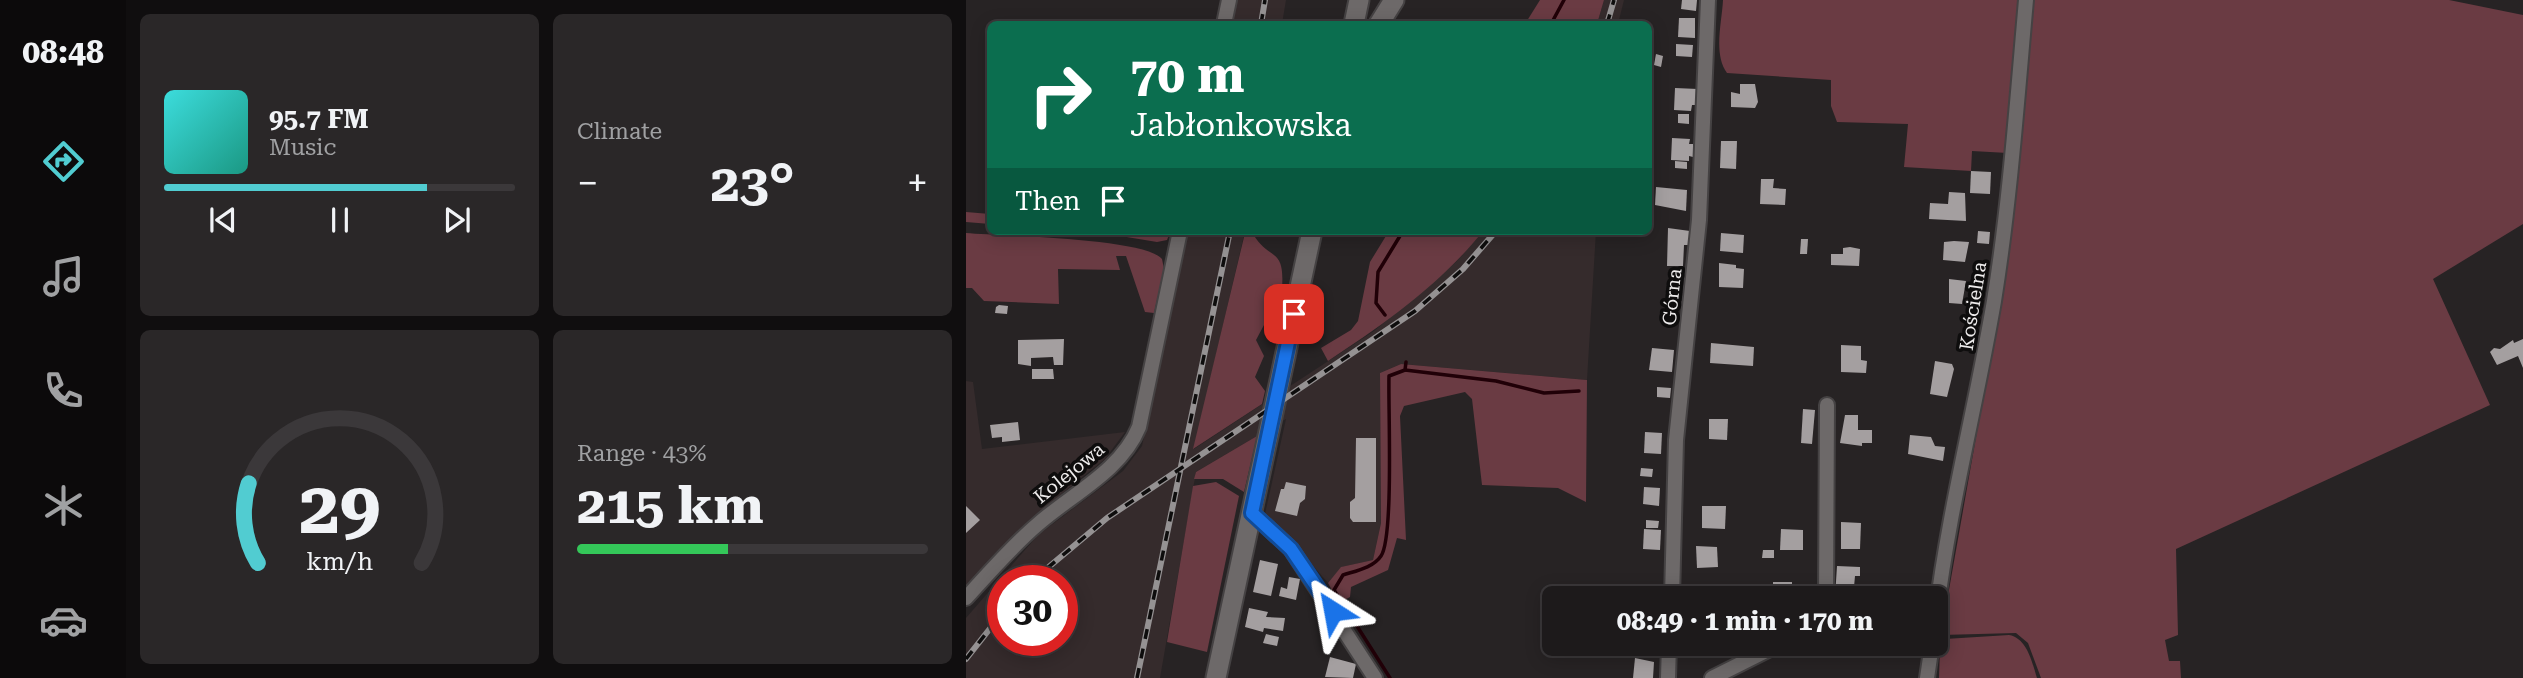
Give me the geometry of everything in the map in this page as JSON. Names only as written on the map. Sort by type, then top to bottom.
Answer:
[{"type":"main road","points":[[1355,21],[1359,0]]},
{"type":"main road","points":[[1381,21],[1394,0]]},
{"type":"main road","points":[[1216,678],[1311,235]]},
{"type":"street","name":"Górna","points":[[1672,586],[1676,440],[1699,219],[1708,0]]},
{"type":"street","name":"Kościelna","points":[[1940,586],[1944,549],[1973,416],[2003,241],[2026,0]]},
{"type":"street","points":[[1225,21],[1229,2]]},
{"type":"street","name":"Kolejowa","points":[[966,598],[1038,524],[1108,469],[1132,442],[1139,427],[1179,235]]},
{"type":"street","points":[[1826,586],[1827,405]]},
{"type":"street","points":[[1252,513],[1291,549],[1375,678]]},
{"type":"street","points":[[1668,678],[1669,656]]},
{"type":"street","points":[[1712,678],[1756,656]]},
{"type":"street","points":[[1927,678],[1930,656]]},
{"type":"shaded area","points":[[1237,0],[1286,0],[1282,21],[1233,21]]},
{"type":"shaded area","points":[[1540,0],[1604,0],[1598,21],[1527,21]]},
{"type":"shaded area","points":[[1604,0],[1624,0],[1619,21],[1598,21]]},
{"type":"shaded area","points":[[1723,0],[2020,0],[2008,153],[1972,151],[1971,171],[1904,167],[1908,124],[1837,122],[1831,106],[1831,80],[1727,73],[1719,47]]},
{"type":"shaded area","points":[[2034,0],[2449,0],[2523,15],[2523,224],[2433,279],[2490,405],[2176,549],[2178,635],[2165,640],[2169,661],[2180,661],[2181,678],[2041,678],[2028,643],[2016,633],[1948,635],[1948,595],[2010,245]]},
{"type":"shaded area","points":[[966,212],[987,214],[987,224],[966,222]]},
{"type":"shaded area","points":[[966,233],[1129,246],[1150,252],[1162,259],[1164,269],[1154,313],[1145,312],[1126,256],[1116,256],[1120,270],[1058,269],[1059,304],[984,301],[972,288],[966,288]]},
{"type":"shaded area","points":[[1114,235],[1169,235],[1167,240],[1157,242]]},
{"type":"shaded area","points":[[1187,235],[1244,235],[1194,449],[1374,331],[1456,262],[1480,235],[1596,235],[1587,380],[1401,364],[1380,373],[1381,523],[1373,560],[1342,567],[1328,583],[1265,514],[1286,419],[1196,472],[1160,678],[966,678],[966,618],[987,594],[987,656],[1078,656],[1078,565],[1012,565],[1038,535],[1123,471],[1142,446]]},
{"type":"shaded area","points":[[1245,235],[1254,235],[1279,260],[1282,275],[1282,289],[1277,289],[1272,310],[1256,340],[1264,356],[1255,377],[1265,391],[1262,404],[1193,449]]},
{"type":"shaded area","points":[[1387,235],[1480,235],[1430,286],[1391,318],[1328,361],[1321,348],[1351,330],[1358,321],[1370,262]]},
{"type":"shaded area","points":[[1401,364],[1587,380],[1586,502],[1558,488],[1482,485],[1472,399],[1465,392],[1404,406],[1400,416],[1406,540],[1397,538],[1388,570],[1351,587],[1350,597],[1339,603],[1328,583],[1341,567],[1373,560],[1381,523],[1380,373]]},
{"type":"shaded area","points":[[966,381],[973,382],[982,449],[1125,432],[1105,459],[1028,521],[966,588]]},
{"type":"shaded area","points":[[1257,436],[1244,492],[1223,479],[1194,479],[1196,472]]},
{"type":"shaded area","points":[[1216,482],[1239,496],[1207,652],[1167,642],[1193,486]]},
{"type":"shaded area","points":[[2009,635],[2015,637],[2031,658],[2037,678],[1939,678],[1940,656],[1948,656],[1948,639]]},
{"type":"building","points":[[1682,0],[1697,0],[1696,11],[1681,9]]},
{"type":"building","points":[[1679,18],[1695,18],[1695,38],[1678,37]]},
{"type":"building","points":[[1676,44],[1693,45],[1692,57],[1676,56]]},
{"type":"building","points":[[1656,54],[1663,56],[1661,67],[1654,65]]},
{"type":"building","points":[[1740,84],[1755,84],[1758,102],[1755,108],[1731,107],[1731,92],[1740,94]]},
{"type":"building","points":[[1675,88],[1698,89],[1697,105],[1692,105],[1691,111],[1674,110]]},
{"type":"building","points":[[1678,114],[1689,114],[1689,124],[1678,123]]},
{"type":"building","points":[[1672,138],[1690,139],[1689,144],[1693,144],[1693,157],[1689,156],[1689,161],[1671,160]]},
{"type":"building","points":[[1721,141],[1737,141],[1736,169],[1720,168]]},
{"type":"building","points":[[1675,161],[1687,162],[1687,169],[1675,168]]},
{"type":"building","points":[[1971,171],[1991,172],[1990,194],[1970,193]]},
{"type":"building","points":[[1761,179],[1774,179],[1773,188],[1786,189],[1785,205],[1760,204]]},
{"type":"building","points":[[1656,187],[1687,190],[1686,211],[1655,205]]},
{"type":"building","points":[[1949,192],[1965,193],[1966,221],[1929,219],[1930,203],[1948,204]]},
{"type":"building","points":[[1668,228],[1690,231],[1689,245],[1684,245],[1683,266],[1667,266]]},
{"type":"building","points":[[1978,231],[1990,232],[1989,244],[1977,243]]},
{"type":"building","points":[[1721,233],[1744,235],[1743,253],[1720,251]]},
{"type":"building","points":[[1801,239],[1808,239],[1807,254],[1800,254]]},
{"type":"building","points":[[1944,242],[1969,242],[1965,262],[1943,260]]},
{"type":"building","points":[[1843,248],[1860,249],[1859,266],[1831,265],[1831,254],[1843,254]]},
{"type":"building","points":[[1719,263],[1744,269],[1743,288],[1719,287]]},
{"type":"building","points":[[1949,279],[1966,281],[1962,304],[1949,303]]},
{"type":"building","points":[[999,305],[1008,306],[1007,314],[995,313]]},
{"type":"building","points":[[1064,339],[1063,365],[1054,365],[1053,357],[1031,358],[1031,366],[1018,364],[1018,340]]},
{"type":"building","points":[[2523,339],[2523,368],[2518,356],[2497,365],[2490,352],[2494,348],[2500,349],[2513,340],[2514,343]]},
{"type":"building","points":[[1711,343],[1754,347],[1753,366],[1710,363]]},
{"type":"building","points":[[1841,345],[1861,346],[1861,360],[1867,361],[1866,373],[1841,372]]},
{"type":"building","points":[[1652,348],[1674,350],[1672,372],[1649,370]]},
{"type":"building","points":[[1935,361],[1952,364],[1954,369],[1947,397],[1930,394]]},
{"type":"building","points":[[1032,369],[1053,369],[1054,379],[1032,379]]},
{"type":"building","points":[[1657,387],[1671,388],[1670,398],[1657,397]]},
{"type":"building","points":[[1803,409],[1815,410],[1812,444],[1801,443]]},
{"type":"building","points":[[1845,415],[1858,415],[1858,430],[1872,430],[1872,443],[1862,443],[1862,446],[1840,443]]},
{"type":"building","points":[[1709,419],[1728,419],[1727,440],[1709,439]]},
{"type":"building","points":[[1018,422],[1020,440],[1002,442],[1002,437],[992,438],[990,425]]},
{"type":"building","points":[[1645,432],[1662,433],[1661,454],[1644,453]]},
{"type":"building","points":[[1910,435],[1931,437],[1935,446],[1945,447],[1943,461],[1908,454]]},
{"type":"building","points":[[1356,438],[1376,438],[1376,522],[1353,522],[1350,518],[1350,502],[1355,498]]},
{"type":"building","points":[[1641,468],[1653,469],[1652,477],[1640,476]]},
{"type":"building","points":[[1286,482],[1306,486],[1305,499],[1300,503],[1297,516],[1275,511],[1281,489],[1284,489]]},
{"type":"building","points":[[1644,487],[1660,488],[1659,506],[1643,504]]},
{"type":"building","points":[[966,506],[980,520],[966,533]]},
{"type":"building","points":[[1702,506],[1726,506],[1725,529],[1702,528]]},
{"type":"building","points":[[1646,520],[1659,521],[1658,528],[1646,528]]},
{"type":"building","points":[[1841,522],[1861,523],[1860,549],[1841,549]]},
{"type":"building","points":[[1644,529],[1661,530],[1660,550],[1643,549]]},
{"type":"building","points":[[1781,529],[1803,530],[1803,550],[1780,550]]},
{"type":"building","points":[[1696,546],[1717,547],[1718,567],[1697,568]]},
{"type":"building","points":[[1763,550],[1774,550],[1774,558],[1762,558]]},
{"type":"building","points":[[1260,560],[1278,564],[1271,596],[1253,592]]},
{"type":"building","points":[[1837,566],[1860,567],[1860,576],[1855,576],[1854,586],[1836,586]]},
{"type":"building","points":[[1289,577],[1300,579],[1296,600],[1279,596],[1281,587],[1287,589]]},
{"type":"building","points":[[1773,582],[1792,582],[1792,586],[1773,586]]},
{"type":"building","points":[[1249,608],[1268,612],[1266,617],[1285,618],[1283,631],[1264,628],[1263,632],[1245,627]]},
{"type":"building","points":[[1266,634],[1279,637],[1277,646],[1263,643]]},
{"type":"building","points":[[1330,657],[1356,664],[1353,678],[1325,677]]},
{"type":"building","points":[[1635,658],[1654,662],[1653,678],[1633,678]]},
{"type":"waterway","points":[[1553,21],[1564,0]]},
{"type":"waterway","points":[[1385,315],[1376,303],[1378,272],[1401,235]]},
{"type":"waterway","points":[[1390,678],[1334,590],[1343,575],[1378,560],[1385,544],[1389,499],[1389,376],[1405,370],[1406,362]]},
{"type":"waterway","points":[[1405,370],[1496,381],[1544,393],[1579,391]]},
{"type":"railway","points":[[1262,21],[1265,0]]},
{"type":"railway","points":[[1608,21],[1614,0]]},
{"type":"railway","points":[[1137,678],[1229,235]]},
{"type":"railway","points":[[1051,565],[1107,518],[1415,311],[1463,269],[1493,235]]},
{"type":"railway","points":[[966,659],[987,632]]},
{"type":"route","points":[[1294,314],[1252,513],[1291,549],[1333,611]]}]
